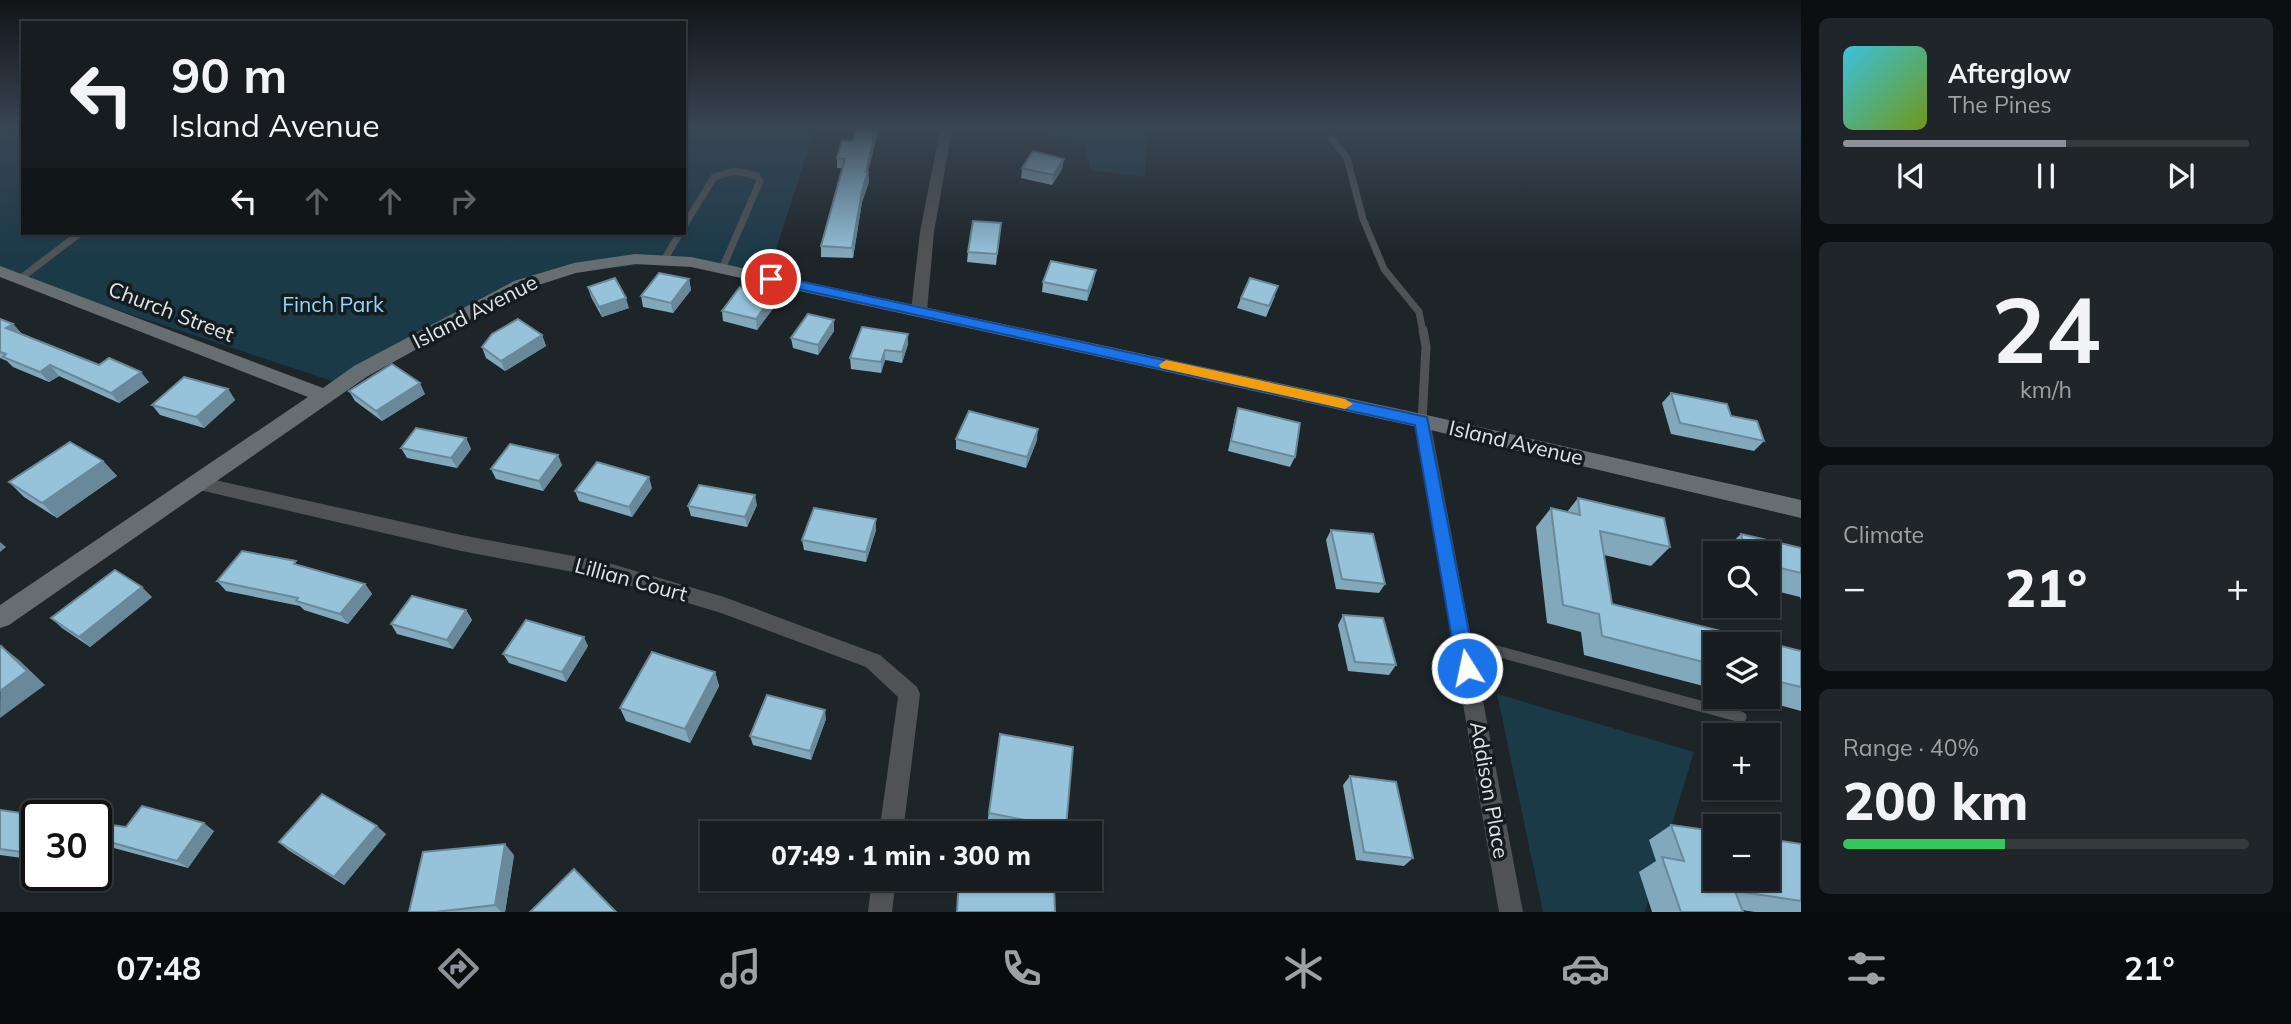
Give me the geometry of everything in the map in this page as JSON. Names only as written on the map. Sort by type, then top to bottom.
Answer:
[{"type":"street","points":[[919,311],[927,232],[938,172]]},
{"type":"street","name":"Island Avenue","points":[[0,618],[361,371],[520,285],[593,264],[635,259],[664,260],[722,269],[919,311],[1422,421],[1801,509]]},
{"type":"street","name":"Church Street","points":[[0,271],[325,396]]},
{"type":"street","name":"Addison Place","points":[[1422,421],[1511,912]]},
{"type":"street","name":"Lillian Court","points":[[197,483],[461,542],[605,570],[724,605],[873,661],[909,694],[893,821]]},
{"type":"street","points":[[880,912],[882,891]]},
{"type":"lane","points":[[686,223],[714,177],[728,172]]},
{"type":"lane","points":[[722,269],[760,181],[757,176],[737,172]]},
{"type":"lane","points":[[1351,172],[1363,219],[1384,269],[1419,312],[1426,347],[1422,421]]},
{"type":"lane","points":[[22,278],[76,235]]},
{"type":"lane","points":[[664,260],[679,235]]},
{"type":"lane","points":[[1462,642],[1741,717]]},
{"type":"green space","name":"Finch Park","points":[[0,172],[21,172],[21,235],[686,235],[686,172],[801,172],[768,274],[685,260],[557,274],[338,383],[0,271]]},
{"type":"green space","points":[[1102,172],[1145,172],[1145,177]]},
{"type":"green space","points":[[1497,694],[1694,752],[1645,912],[1543,912]]},
{"type":"building","points":[[842,172],[868,172],[852,248],[821,246]]},
{"type":"building","points":[[973,221],[1001,223],[997,254],[968,252]]},
{"type":"building","points":[[1051,261],[1096,270],[1088,291],[1043,282]]},
{"type":"building","points":[[659,273],[689,279],[671,303],[641,296]]},
{"type":"building","points":[[615,278],[626,298],[599,307],[588,287]]},
{"type":"building","points":[[1250,278],[1278,286],[1269,306],[1241,298]]},
{"type":"building","points":[[740,287],[773,295],[756,319],[722,311]]},
{"type":"building","points":[[808,314],[834,320],[818,345],[791,338]]},
{"type":"building","points":[[0,319],[13,324],[6,328],[99,365],[109,358],[141,372],[111,393],[50,365],[40,372],[3,357],[6,354],[0,352]]},
{"type":"building","points":[[518,319],[542,335],[501,361],[482,347],[492,334]]},
{"type":"building","points":[[862,327],[908,334],[902,352],[885,350],[881,362],[850,358]]},
{"type":"building","points":[[392,364],[420,383],[376,411],[349,391]]},
{"type":"building","points":[[184,377],[228,389],[196,417],[152,405]]},
{"type":"building","points":[[1671,393],[1727,404],[1731,416],[1757,421],[1764,441],[1680,423]]},
{"type":"building","points":[[1238,408],[1300,423],[1295,457],[1231,441]]},
{"type":"building","points":[[969,411],[1038,429],[1027,457],[956,439]]},
{"type":"building","points":[[416,428],[466,438],[451,458],[401,448]]},
{"type":"building","points":[[70,442],[103,461],[42,503],[9,482]]},
{"type":"building","points":[[510,444],[558,455],[539,481],[491,469]]},
{"type":"building","points":[[597,462],[649,477],[629,507],[575,491]]},
{"type":"building","points":[[699,485],[755,495],[745,517],[688,506]]},
{"type":"building","points":[[1578,498],[1664,518],[1670,547],[1600,531],[1612,604],[1725,632],[1703,632],[1703,662],[1602,636],[1599,614],[1563,605],[1551,508],[1580,515]]},
{"type":"building","points":[[814,508],[876,519],[866,552],[802,540]]},
{"type":"building","points":[[1331,530],[1373,534],[1385,584],[1342,579]]},
{"type":"building","points":[[1741,534],[1771,541],[1743,541]]},
{"type":"building","points":[[1780,543],[1801,548],[1801,573],[1780,568]]},
{"type":"building","points":[[242,551],[296,561],[294,564],[365,584],[340,614],[296,601],[298,598],[217,581]]},
{"type":"building","points":[[115,570],[142,587],[79,637],[51,618]]},
{"type":"building","points":[[412,596],[466,610],[447,640],[391,624]]},
{"type":"building","points":[[1343,615],[1383,618],[1396,665],[1355,662]]},
{"type":"building","points":[[526,620],[584,637],[562,672],[503,654]]},
{"type":"building","points":[[1780,646],[1801,651],[1801,687],[1780,682]]},
{"type":"building","points":[[0,647],[27,671],[0,691]]},
{"type":"building","points":[[652,652],[715,672],[685,729],[620,708]]},
{"type":"building","points":[[767,695],[825,710],[810,751],[750,736]]},
{"type":"building","points":[[1000,734],[1073,747],[1067,821],[1030,821],[989,813]]},
{"type":"building","points":[[1350,776],[1396,782],[1413,858],[1364,852]]},
{"type":"building","points":[[322,794],[377,826],[334,877],[279,842]]},
{"type":"building","points":[[142,806],[204,823],[177,861],[112,843],[112,825],[126,827]]},
{"type":"building","points":[[0,810],[21,813],[21,852],[0,849]]},
{"type":"building","points":[[1671,825],[1703,829],[1703,891],[1735,891],[1743,912],[1681,912],[1662,857],[1684,861]]},
{"type":"building","points":[[1780,841],[1801,844],[1801,901],[1735,891],[1780,891]]},
{"type":"building","points":[[505,844],[495,905],[435,912],[409,912],[423,852]]},
{"type":"building","points":[[574,869],[616,912],[530,912]]},
{"type":"building","points":[[958,891],[1054,891],[1055,912],[957,912]]},
{"type":"slow traffic","points":[[1166,365],[1345,404]]},
{"type":"route","points":[[771,279],[1422,421],[1467,668]]}]
